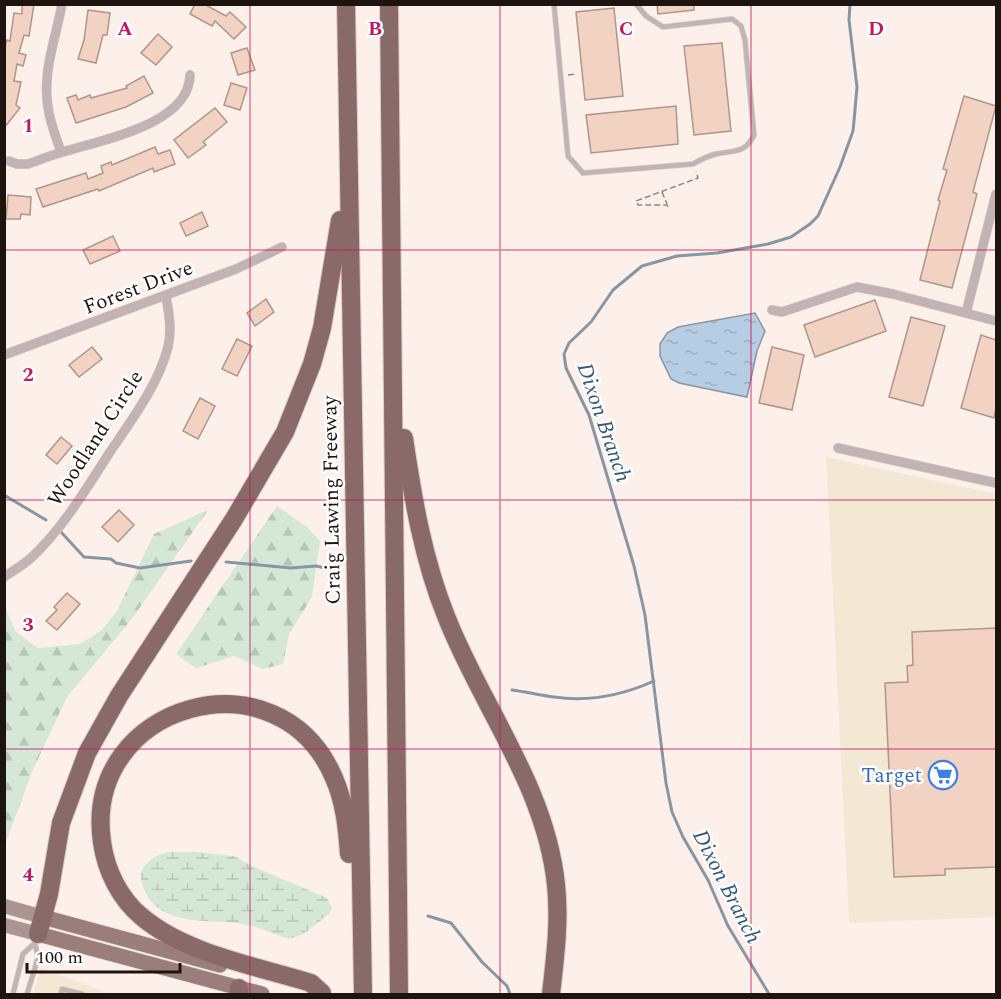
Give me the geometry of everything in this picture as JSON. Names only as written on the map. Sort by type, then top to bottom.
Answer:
[{"type":"highway","name":"Craig Lawing Freeway","points":[[346,4],[363,994]]},
{"type":"highway","points":[[389,4],[399,994]]},
{"type":"highway","points":[[39,931],[61,823],[87,753],[119,696],[263,471],[285,432],[296,405],[312,364],[327,305],[348,162]]},
{"type":"highway","points":[[394,371],[417,520],[434,584],[462,653],[526,780],[540,813],[549,848],[556,885],[557,920],[551,994]]},
{"type":"highway","points":[[324,994],[311,982],[189,945],[155,927],[131,907],[111,874],[101,838],[102,806],[115,768],[134,741],[146,731],[177,712],[194,707],[214,703],[234,704],[251,707],[288,722],[313,745],[334,777],[346,822],[349,878],[360,898]]},
{"type":"main road","points":[[4,906],[39,931],[239,991],[262,994]]},
{"type":"main road","points":[[4,925],[324,994]]},
{"type":"street","points":[[61,152],[48,107],[46,77],[62,4]]},
{"type":"street","points":[[9,161],[28,164],[139,129],[161,118],[184,96],[190,86],[190,75]]},
{"type":"street","points":[[966,313],[996,194]]},
{"type":"street","name":"Forest Drive","points":[[4,355],[166,297],[236,270],[282,248]]},
{"type":"street","points":[[772,310],[782,312],[857,287],[996,321]]},
{"type":"street","name":"Woodland Circle","points":[[4,577],[30,559],[68,514],[122,435],[151,387],[168,345],[169,314],[166,297]]},
{"type":"street","points":[[838,448],[996,483]]},
{"type":"lane","points":[[554,4],[567,156],[583,173],[693,164],[708,156],[739,151],[749,145],[754,135],[746,40],[741,26],[732,20],[663,27],[646,15],[636,4]]},
{"type":"lane","points":[[13,994],[23,954],[39,931]]},
{"type":"lane","points":[[27,994],[38,958],[39,931]]},
{"type":"lane","points":[[61,994],[62,989],[82,994]]},
{"type":"path","points":[[662,192],[667,206],[638,206],[636,201],[698,178],[695,169]]},
{"type":"shaded area","points":[[826,457],[996,494],[996,917],[849,923]]},
{"type":"shaded area","points":[[41,968],[110,994],[33,994]]},
{"type":"green space","points":[[277,506],[307,527],[320,541],[312,597],[289,634],[283,664],[263,669],[234,656],[196,668],[176,654]]},
{"type":"green space","points":[[208,510],[131,620],[67,697],[32,772],[5,845],[5,607],[16,632],[38,648],[80,644],[102,630],[117,611],[154,534]]},
{"type":"green space","points":[[168,852],[234,856],[327,898],[332,908],[330,913],[309,930],[291,938],[242,924],[176,916],[152,903],[144,890],[140,873],[151,860]]},
{"type":"water","points":[[755,313],[765,331],[757,351],[747,397],[679,383],[671,379],[660,356],[660,344],[667,333],[678,327]]},
{"type":"building","points":[[22,4],[34,4],[29,36],[24,35],[19,53],[26,55],[23,66],[17,64],[14,81],[21,82],[16,105],[20,108],[4,128],[4,49],[7,40],[10,41],[14,13],[22,14]]},
{"type":"building","points":[[195,4],[204,4],[226,16],[230,12],[246,27],[234,39],[215,21],[212,26],[190,14]]},
{"type":"building","points":[[657,4],[694,4],[694,10],[658,14]]},
{"type":"building","points":[[614,8],[623,96],[585,100],[576,12]]},
{"type":"building","points":[[88,10],[110,13],[107,35],[103,35],[96,63],[78,59],[84,40]]},
{"type":"building","points":[[158,34],[172,47],[156,65],[141,53]]},
{"type":"building","points":[[722,43],[731,131],[694,135],[684,46]]},
{"type":"building","points":[[247,48],[255,70],[238,75],[231,53]]},
{"type":"building","points":[[144,76],[153,93],[126,107],[76,123],[67,98],[76,95],[78,100],[90,95],[91,98],[127,88],[126,86]]},
{"type":"building","points":[[231,83],[247,88],[240,110],[224,105]]},
{"type":"building","points":[[964,96],[996,106],[973,192],[977,194],[952,288],[920,280],[947,170],[943,169]]},
{"type":"building","points":[[676,106],[678,144],[591,153],[586,115]]},
{"type":"building","points":[[215,108],[227,122],[203,142],[206,145],[188,158],[174,140]]},
{"type":"building","points":[[155,147],[158,154],[170,150],[175,164],[154,172],[153,168],[99,191],[98,189],[43,207],[36,189],[86,173],[88,179],[103,173],[101,166],[111,162],[112,165]]},
{"type":"building","points":[[8,195],[31,197],[30,215],[21,214],[20,219],[6,219]]},
{"type":"building","points":[[202,212],[208,226],[186,236],[180,223]]},
{"type":"building","points":[[113,236],[120,251],[90,264],[83,250]]},
{"type":"building","points":[[266,299],[274,312],[255,326],[247,313]]},
{"type":"building","points":[[875,300],[886,331],[815,357],[804,325]]},
{"type":"building","points":[[911,317],[945,326],[923,406],[889,397]]},
{"type":"building","points":[[981,335],[996,340],[994,418],[961,408]]},
{"type":"building","points":[[237,339],[252,346],[237,376],[222,369]]},
{"type":"building","points":[[92,347],[102,359],[79,377],[69,365]]},
{"type":"building","points":[[772,347],[804,355],[792,410],[759,403]]},
{"type":"building","points":[[200,398],[215,406],[198,439],[183,431]]},
{"type":"building","points":[[61,437],[72,446],[57,464],[46,455]]},
{"type":"building","points":[[119,510],[134,525],[118,542],[102,527]]},
{"type":"building","points":[[67,593],[80,604],[57,630],[46,621],[57,610],[54,607]]},
{"type":"building","name":"Target","points":[[996,628],[996,867],[945,869],[945,875],[894,877],[885,683],[908,682],[907,666],[913,665],[912,632]]},
{"type":"waterway","name":"Dixon Branch","points":[[769,994],[728,926],[708,880],[683,837],[672,812],[666,783],[645,615],[634,566],[589,415],[566,368],[564,354],[569,343],[591,322],[613,290],[642,266],[677,256],[717,253],[768,244],[791,237],[818,216],[853,131],[857,87],[849,20],[850,4]]},
{"type":"waterway","points":[[4,495],[46,520]]},
{"type":"waterway","points":[[61,532],[84,557],[111,559],[116,563],[140,568],[191,561]]},
{"type":"waterway","points":[[226,562],[291,568],[316,566],[330,569]]},
{"type":"waterway","points":[[512,690],[580,699],[618,694],[654,681]]},
{"type":"waterway","points":[[428,916],[451,923],[482,962],[507,986],[510,994]]},
{"type":"place","name":"Target","points":[[943,775]]}]
